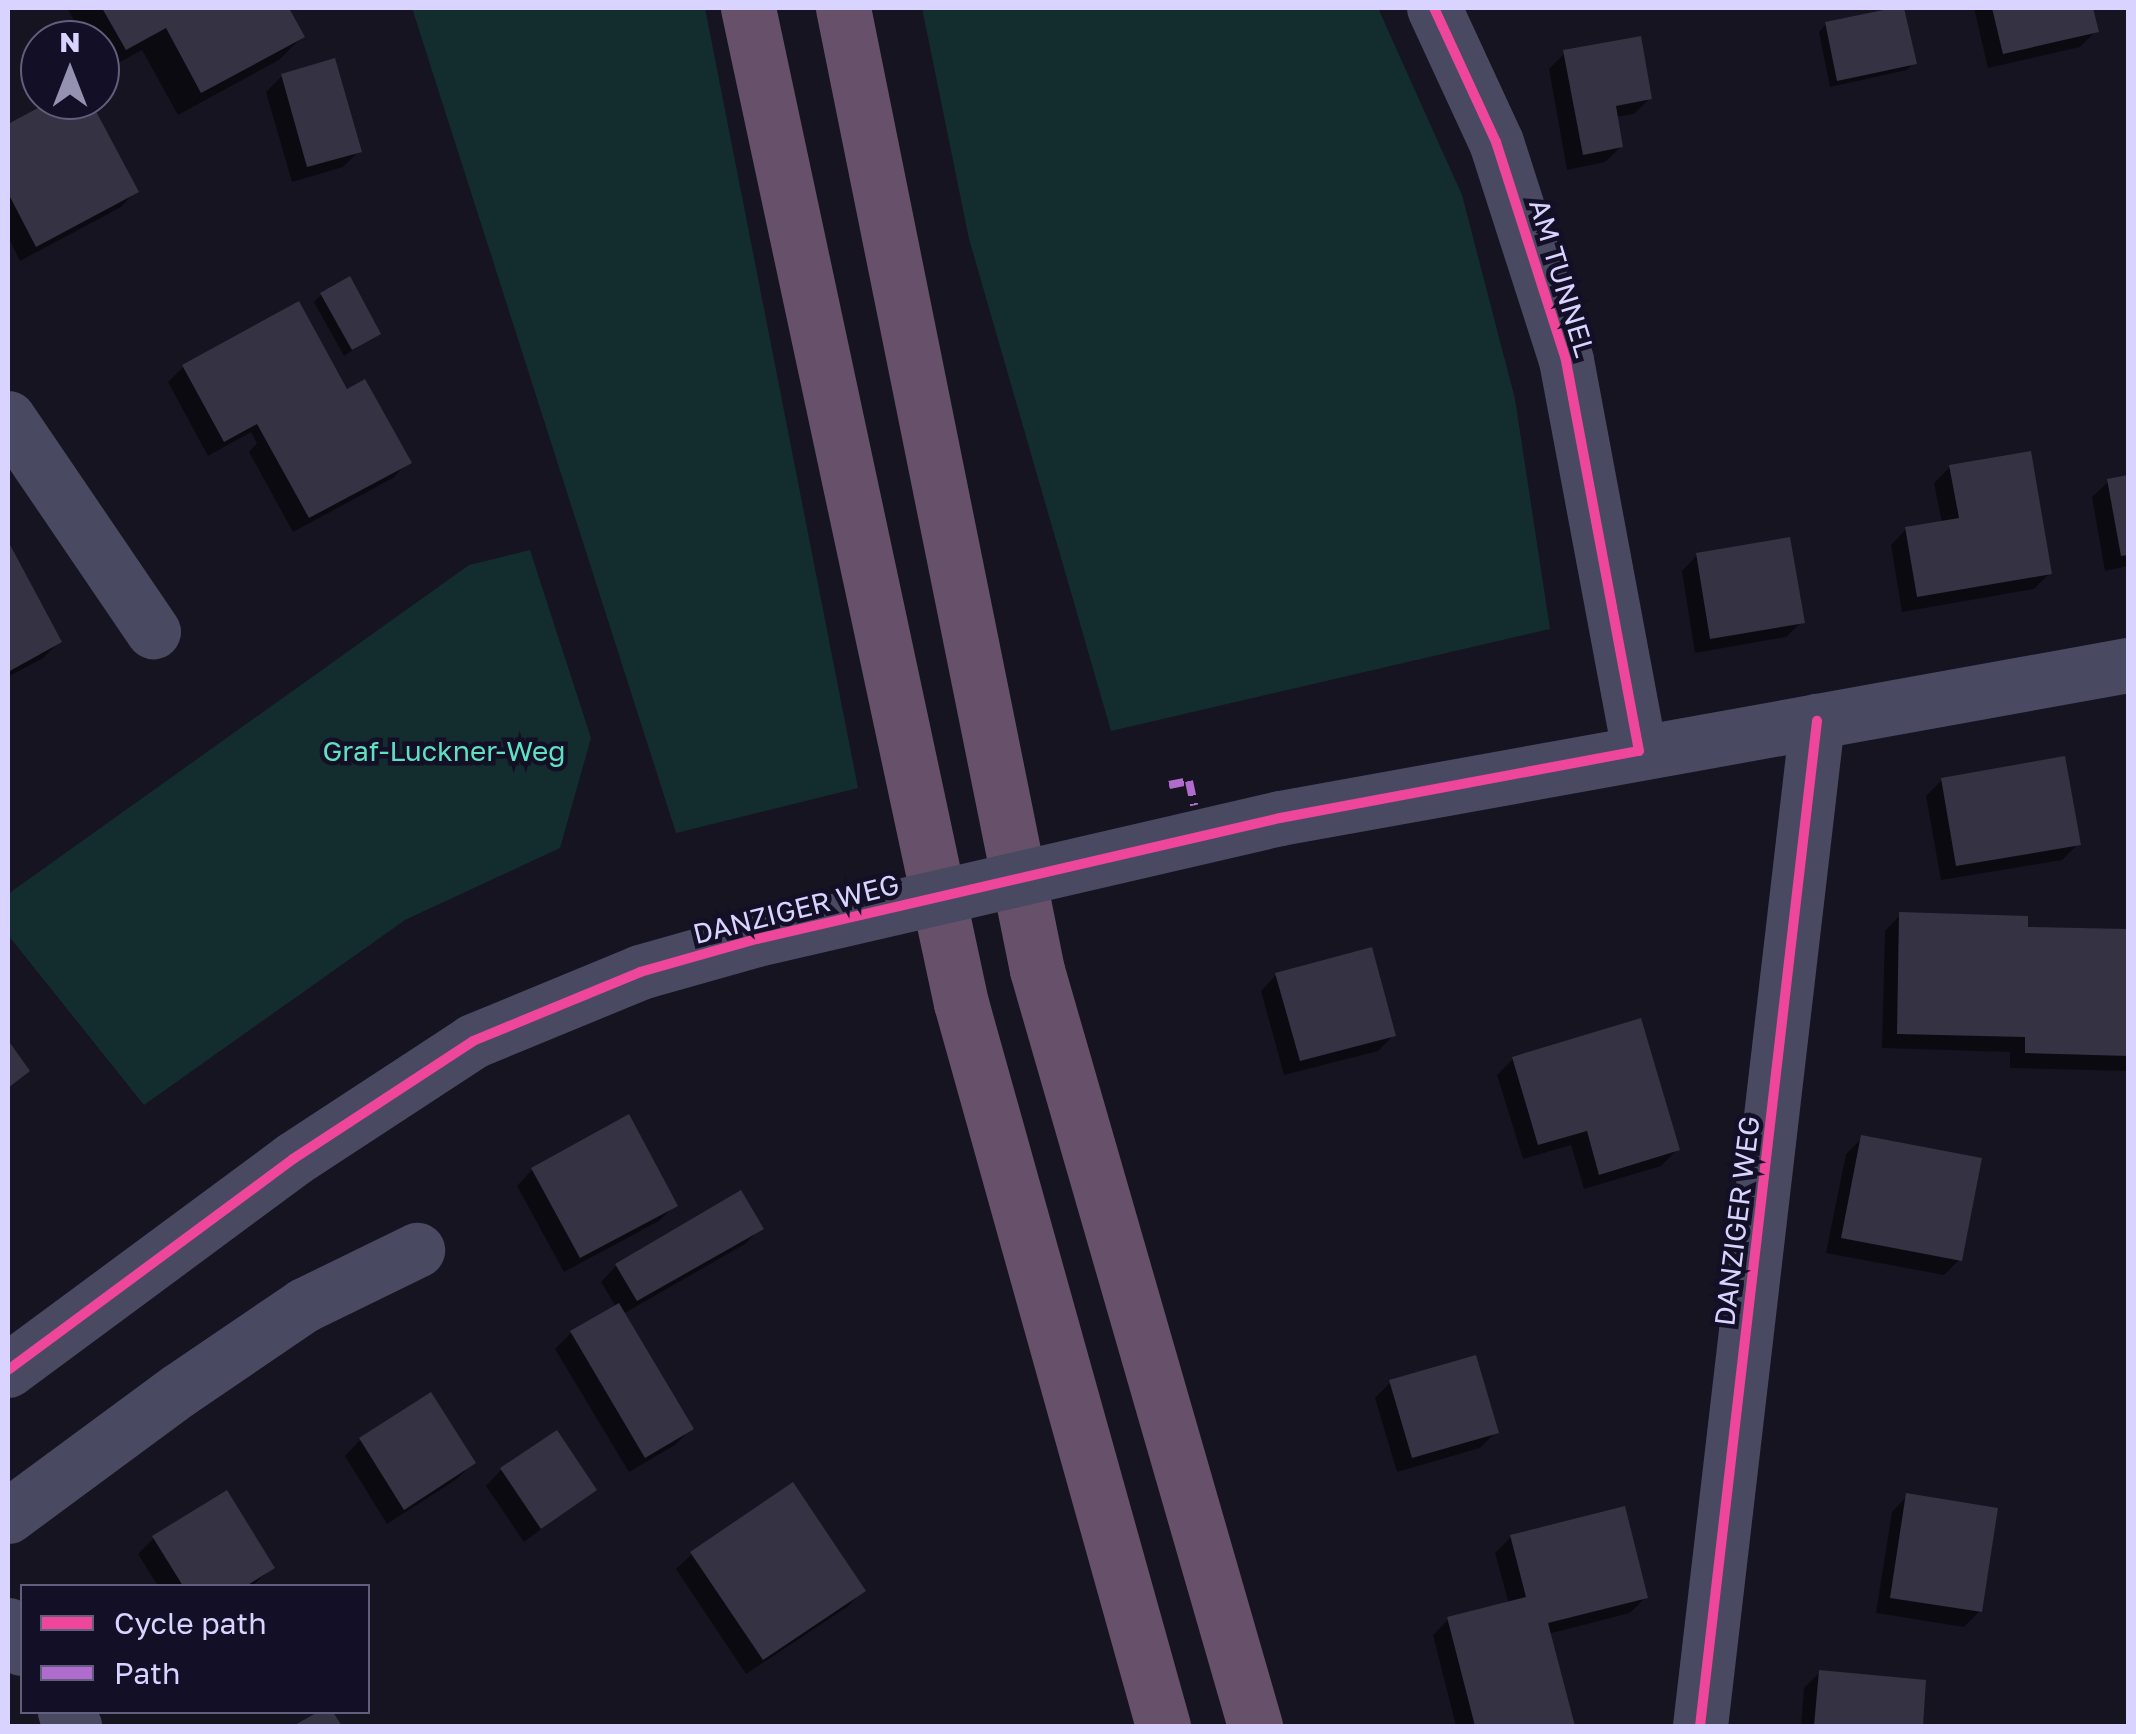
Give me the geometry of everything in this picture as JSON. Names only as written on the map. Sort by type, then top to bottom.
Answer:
[{"type":"highway","points":[[748,8],[961,1003],[1163,1726]]},
{"type":"highway","points":[[843,8],[1037,970],[1255,1726]]},
{"type":"street","name":"AM TUNNEL","points":[[1434,8],[1496,142],[1566,360],[1640,752]]},
{"type":"street","points":[[8,418],[153,631]]},
{"type":"street","name":"DANZIGER WEG","points":[[8,1370],[294,1159],[474,1041],[640,972],[756,939],[1280,818],[2128,665]]},
{"type":"street","name":"DANZIGER WEG","points":[[1700,1726],[1818,720]]},
{"type":"street","points":[[8,1516],[179,1390],[304,1305],[417,1250]]},
{"type":"green space","points":[[412,8],[705,8],[858,788],[676,833]]},
{"type":"green space","points":[[922,8],[1378,8],[1462,195],[1515,399],[1550,629],[1111,731],[969,239]]},
{"type":"green space","name":"Graf-Luckner-Weg","points":[[530,550],[591,738],[560,848],[405,920],[144,1105],[8,935],[8,894],[469,565]]},
{"type":"building","points":[[102,8],[289,8],[305,37],[201,93],[166,28],[126,50],[120,40],[120,20],[109,20]]},
{"type":"building","points":[[1904,8],[1917,64],[1837,81],[1825,22]]},
{"type":"building","points":[[1992,8],[2093,8],[2099,32],[2003,54]]},
{"type":"building","points":[[1641,36],[1652,99],[1616,106],[1623,147],[1583,155],[1563,50]]},
{"type":"building","points":[[335,58],[362,152],[307,167],[281,74]]},
{"type":"building","points":[[20,118],[101,120],[139,192],[36,247],[8,193],[8,124]]},
{"type":"building","points":[[350,276],[381,334],[352,350],[320,293]]},
{"type":"building","points":[[299,301],[347,389],[365,379],[412,463],[309,518],[257,424],[224,442],[182,365]]},
{"type":"building","points":[[2031,451],[2052,574],[1917,597],[1905,527],[1959,518],[1949,465]]},
{"type":"building","points":[[2128,475],[2128,555],[2121,556],[2107,479]]},
{"type":"building","points":[[1790,537],[1805,623],[1710,639],[1696,553]]},
{"type":"building","points":[[8,541],[62,642],[8,672]]},
{"type":"building","points":[[2065,756],[2081,845],[1956,866],[1941,778]]},
{"type":"building","points":[[1899,912],[2028,916],[2028,927],[2128,929],[2128,1056],[2025,1053],[2025,1037],[1897,1034]]},
{"type":"building","points":[[1372,947],[1396,1036],[1300,1061],[1275,973]]},
{"type":"building","points":[[1641,1018],[1680,1150],[1599,1175],[1587,1131],[1538,1145],[1512,1057]]},
{"type":"building","points":[[8,1040],[30,1071],[8,1088]]},
{"type":"building","points":[[629,1114],[678,1206],[580,1258],[531,1168]]},
{"type":"building","points":[[1861,1135],[1982,1158],[1962,1261],[1841,1238]]},
{"type":"building","points":[[741,1190],[764,1229],[637,1301],[615,1264]]},
{"type":"building","points":[[619,1303],[694,1429],[645,1458],[570,1331]]},
{"type":"building","points":[[1476,1355],[1499,1433],[1412,1458],[1389,1380]]},
{"type":"building","points":[[431,1392],[476,1463],[404,1510],[359,1438]]},
{"type":"building","points":[[557,1430],[597,1490],[541,1529],[500,1468]]},
{"type":"building","points":[[793,1482],[866,1591],[763,1660],[690,1552]]},
{"type":"building","points":[[227,1490],[275,1568],[249,1584],[182,1584],[152,1536]]},
{"type":"building","points":[[1906,1493],[1998,1508],[1982,1612],[1890,1598]]},
{"type":"building","points":[[1625,1506],[1648,1598],[1548,1623],[1575,1726],[1475,1726],[1447,1617],[1526,1597],[1510,1535]]},
{"type":"building","points":[[1819,1670],[1926,1680],[1923,1726],[1814,1726]]},
{"type":"building","points":[[314,1714],[334,1714],[342,1726],[293,1726]]},
{"type":"marked path","points":[[1169,785],[1189,781],[1194,805]]},
{"type":"cycle path","points":[[8,1370],[293,1159],[473,1041],[640,972],[757,939],[1280,818],[1639,751],[1566,360],[1496,142],[1434,8]]},
{"type":"cycle path","points":[[1700,1726],[1817,721]]}]
